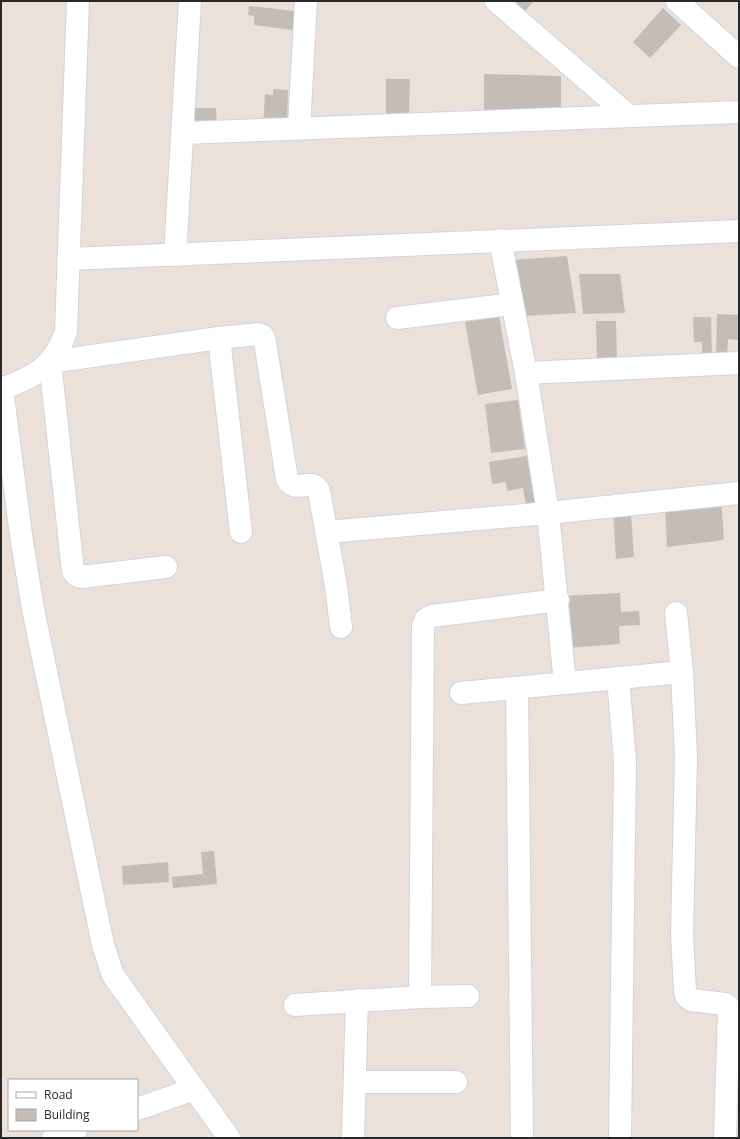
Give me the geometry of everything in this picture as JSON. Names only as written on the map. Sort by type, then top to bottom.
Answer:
[{"type":"street","points":[[78,1],[66,332],[60,347],[50,362],[38,372],[19,383],[2,389],[21,535],[33,609],[103,945],[113,975],[229,1138]]},
{"type":"street","points":[[175,255],[190,1]]},
{"type":"street","points":[[299,128],[306,1]]},
{"type":"street","points":[[496,1],[629,116]]},
{"type":"street","points":[[677,1],[739,57]]},
{"type":"street","points":[[183,133],[739,112]]},
{"type":"street","points":[[68,260],[500,240],[739,231]]},
{"type":"street","points":[[500,240],[526,373],[548,513],[558,600],[565,683]]},
{"type":"street","points":[[397,318],[512,304]]},
{"type":"street","points":[[50,362],[219,338],[258,334],[263,336],[287,479],[289,484],[294,486],[312,484],[317,486],[319,491],[336,586],[341,627]]},
{"type":"street","points":[[219,338],[241,532]]},
{"type":"street","points":[[50,362],[73,571],[76,575],[81,577],[166,567]]},
{"type":"street","points":[[526,373],[739,363]]},
{"type":"street","points":[[327,532],[548,513],[739,493]]},
{"type":"street","points":[[420,997],[423,626],[426,619],[432,616],[558,600]]},
{"type":"street","points":[[676,613],[682,672],[686,757],[682,935],[685,991],[687,997],[691,1000],[725,1004],[728,1006],[725,1138]]},
{"type":"street","points":[[461,693],[682,672]]},
{"type":"street","points":[[618,678],[625,761],[620,1138]]},
{"type":"street","points":[[517,688],[522,1138]]},
{"type":"street","points":[[295,1005],[357,1000],[468,996]]},
{"type":"street","points":[[353,1138],[357,1000]]},
{"type":"street","points":[[355,1082],[456,1082]]},
{"type":"street","points":[[138,1109],[194,1089]]},
{"type":"street","points":[[53,1138],[73,1131]]},
{"type":"building","points":[[512,1],[534,1],[524,12]]},
{"type":"building","points":[[249,6],[295,11],[293,30],[254,25],[254,16],[248,15]]},
{"type":"building","points":[[663,8],[681,25],[650,58],[633,42]]},
{"type":"building","points":[[484,74],[561,76],[561,115],[484,114]]},
{"type":"building","points":[[386,79],[410,79],[409,115],[386,115]]},
{"type":"building","points":[[273,89],[288,90],[287,129],[263,127],[265,94],[273,95]]},
{"type":"building","points":[[192,108],[216,108],[217,128],[192,128]]},
{"type":"building","points":[[567,256],[576,313],[524,316],[511,260]]},
{"type":"building","points":[[579,274],[620,274],[625,313],[583,314]]},
{"type":"building","points":[[717,314],[739,315],[739,340],[728,339],[727,357],[716,357]]},
{"type":"building","points":[[499,316],[512,389],[478,395],[465,322]]},
{"type":"building","points":[[693,317],[711,317],[712,358],[702,359],[702,342],[694,342]]},
{"type":"building","points":[[596,321],[616,321],[617,364],[597,364]]},
{"type":"building","points":[[518,400],[525,449],[491,453],[485,404]]},
{"type":"building","points":[[533,455],[541,509],[527,511],[523,488],[507,491],[506,482],[492,484],[489,462]]},
{"type":"building","points":[[721,499],[724,540],[667,547],[665,505]]},
{"type":"building","points":[[613,510],[631,514],[634,557],[616,559]]},
{"type":"building","points":[[620,593],[621,612],[639,611],[640,625],[619,626],[620,644],[567,648],[564,596]]},
{"type":"building","points":[[214,851],[217,884],[173,888],[172,877],[203,874],[201,852]]},
{"type":"building","points":[[168,862],[169,882],[123,885],[122,866]]}]
